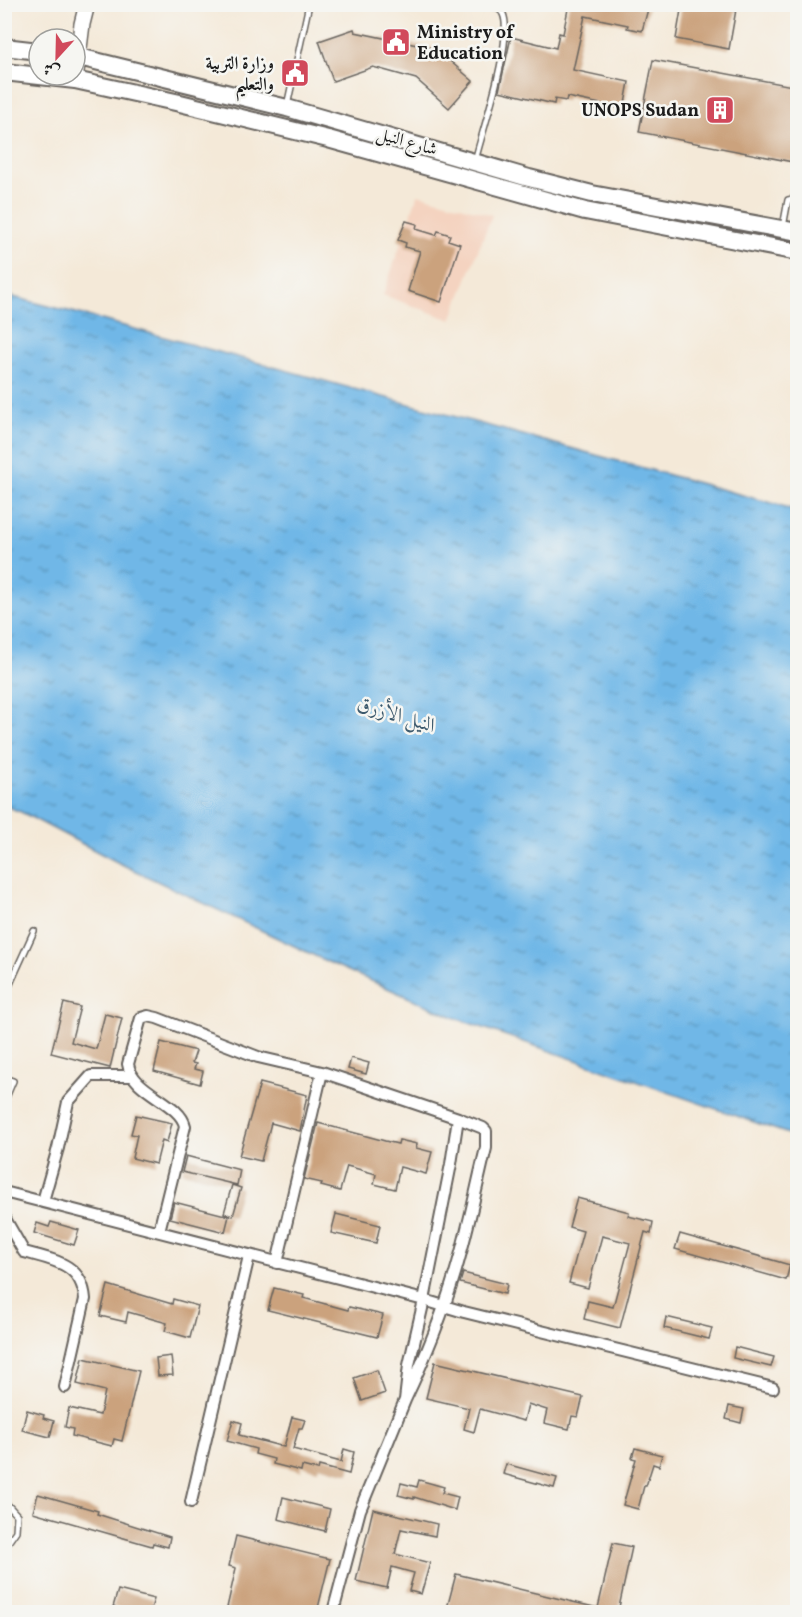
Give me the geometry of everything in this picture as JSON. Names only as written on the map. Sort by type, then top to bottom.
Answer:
[{"type":"main road","points":[[82,27],[87,4]]},
{"type":"main road","points":[[4,39],[13,48]]},
{"type":"main road","name":"شارع النيل","points":[[87,59],[287,108],[475,163],[592,194],[790,231]]},
{"type":"main road","name":"شارع النيل","points":[[4,72],[27,75]]},
{"type":"main road","name":"شارع النيل","points":[[87,83],[328,139],[585,211],[798,252]]},
{"type":"street","points":[[159,1231],[185,1126],[180,1116],[132,1076],[128,1064],[141,1018],[148,1016],[258,1057],[322,1072],[458,1118],[483,1128],[488,1134],[457,1269],[420,1370],[405,1400],[360,1510],[333,1612]]},
{"type":"street","points":[[277,1263],[322,1072]]},
{"type":"street","points":[[43,1201],[71,1096],[91,1076],[132,1076]]},
{"type":"street","points":[[405,1400],[409,1365],[451,1164],[458,1118]]},
{"type":"street","points":[[4,1192],[773,1388]]},
{"type":"street","points":[[4,1217],[24,1252],[63,1263],[78,1276],[84,1286],[85,1299],[65,1387]]},
{"type":"street","points":[[191,1502],[249,1256]]},
{"type":"lane","points":[[287,108],[309,4]]},
{"type":"lane","points":[[475,163],[503,45],[504,17],[501,11],[488,4]]},
{"type":"lane","points":[[790,231],[789,200],[798,198]]},
{"type":"lane","points":[[4,997],[34,931]]},
{"type":"lane","points":[[4,1078],[13,1081],[4,1102]]},
{"type":"lane","points":[[4,1501],[17,1515],[16,1531],[4,1548]]},
{"type":"shaded area","points":[[418,194],[492,215],[451,320],[383,295]]},
{"type":"water","name":"النيل الأزرق","points":[[5,295],[797,510],[797,1137],[458,1019],[328,962],[5,806]]},
{"type":"building","points":[[569,4],[631,4],[648,9],[642,31],[627,28],[628,25],[585,16],[573,70],[629,82],[624,109],[567,97],[566,101],[555,99],[554,104],[499,91],[511,37],[556,48],[559,33],[563,34]]},
{"type":"building","points":[[682,4],[737,4],[729,49],[676,39]]},
{"type":"building","points":[[354,29],[355,32],[436,49],[473,81],[449,108],[416,79],[373,67],[333,81],[319,41]]},
{"type":"building","name":"UNOPS Sudan","points":[[653,60],[798,87],[798,163],[639,132]]},
{"type":"building","points":[[406,221],[417,224],[416,229],[436,235],[438,231],[450,235],[448,240],[460,244],[441,302],[408,291],[420,251],[405,247],[406,243],[398,240]]},
{"type":"building","points":[[64,1003],[80,1007],[71,1042],[96,1049],[105,1014],[122,1018],[110,1068],[51,1053]]},
{"type":"building","points":[[161,1042],[196,1051],[192,1063],[196,1064],[194,1069],[203,1071],[200,1084],[154,1071]]},
{"type":"building","points":[[351,1058],[369,1063],[366,1074],[348,1069]]},
{"type":"building","points":[[260,1083],[307,1095],[300,1131],[271,1123],[261,1161],[239,1156]]},
{"type":"building","points":[[136,1115],[172,1123],[167,1142],[162,1140],[156,1164],[132,1158],[137,1135],[131,1134]]},
{"type":"building","points":[[318,1123],[398,1144],[399,1140],[417,1144],[416,1148],[432,1152],[426,1174],[400,1167],[395,1189],[374,1184],[376,1174],[347,1166],[340,1191],[321,1186],[322,1183],[304,1179]]},
{"type":"building","points":[[186,1156],[240,1170],[237,1185],[182,1172]]},
{"type":"building","points":[[232,1185],[241,1188],[233,1216],[224,1213]]},
{"type":"building","points":[[577,1198],[629,1212],[628,1216],[653,1222],[651,1234],[645,1232],[620,1328],[584,1319],[588,1301],[613,1307],[630,1243],[602,1236],[588,1288],[569,1283],[583,1231],[569,1227]]},
{"type":"building","points":[[174,1202],[229,1216],[225,1232],[170,1218]]},
{"type":"building","points":[[336,1214],[380,1225],[376,1243],[331,1233]]},
{"type":"building","points":[[51,1222],[79,1230],[74,1245],[34,1233],[37,1223],[49,1227]]},
{"type":"building","points":[[680,1234],[790,1265],[786,1280],[675,1249]]},
{"type":"building","points":[[463,1273],[507,1284],[505,1294],[460,1283]]},
{"type":"building","points":[[108,1285],[172,1304],[173,1299],[198,1306],[190,1338],[165,1331],[167,1323],[128,1312],[126,1322],[100,1316]]},
{"type":"building","points":[[274,1288],[304,1295],[303,1298],[348,1310],[349,1307],[383,1315],[377,1337],[268,1310]]},
{"type":"building","points":[[666,1317],[712,1328],[709,1339],[664,1328]]},
{"type":"building","points":[[735,1347],[774,1357],[771,1367],[733,1358]]},
{"type":"building","points":[[171,1356],[173,1375],[158,1376],[156,1358]]},
{"type":"building","points":[[83,1358],[139,1371],[122,1441],[114,1439],[112,1446],[72,1436],[73,1429],[65,1427],[69,1408],[100,1415],[105,1391],[77,1384]]},
{"type":"building","points":[[435,1362],[583,1397],[578,1417],[572,1416],[569,1429],[544,1423],[547,1410],[528,1404],[524,1421],[480,1409],[474,1432],[464,1429],[469,1408],[426,1398]]},
{"type":"building","points":[[377,1370],[385,1393],[362,1401],[354,1378]]},
{"type":"building","points":[[729,1406],[744,1409],[741,1423],[726,1419]]},
{"type":"building","points":[[27,1410],[54,1421],[50,1437],[22,1430]]},
{"type":"building","points":[[292,1417],[305,1420],[302,1428],[299,1428],[293,1449],[341,1462],[344,1449],[354,1452],[349,1474],[319,1466],[318,1470],[302,1466],[301,1471],[273,1464],[274,1459],[255,1454],[256,1449],[227,1441],[233,1420],[242,1423],[239,1435],[284,1447]]},
{"type":"building","points":[[635,1448],[662,1455],[659,1466],[653,1464],[638,1509],[623,1505],[636,1459],[632,1458]]},
{"type":"building","points":[[506,1464],[557,1478],[554,1488],[503,1474]]},
{"type":"building","points":[[419,1480],[444,1487],[442,1493],[458,1497],[455,1510],[414,1497],[414,1499],[398,1495],[401,1483],[417,1487]]},
{"type":"building","points":[[38,1494],[98,1511],[97,1514],[170,1537],[168,1547],[153,1543],[152,1546],[33,1512]]},
{"type":"building","points":[[283,1497],[330,1509],[325,1531],[278,1519]]},
{"type":"building","points":[[373,1509],[437,1524],[435,1536],[401,1529],[395,1554],[430,1563],[421,1594],[409,1591],[414,1573],[392,1567],[387,1588],[356,1581]]},
{"type":"building","points":[[236,1536],[330,1559],[317,1612],[226,1612],[236,1568],[229,1566]]},
{"type":"building","points":[[613,1543],[632,1547],[618,1612],[446,1612],[456,1574],[598,1608]]},
{"type":"building","points":[[118,1590],[154,1599],[150,1612],[135,1612],[113,1607]]},
{"type":"place","name":"Ministry of Education","points":[[396,42]]},
{"type":"place","name":"وزارة التربية والتعليم","points":[[295,73]]},
{"type":"place","name":"UNOPS Sudan","points":[[720,110]]}]
